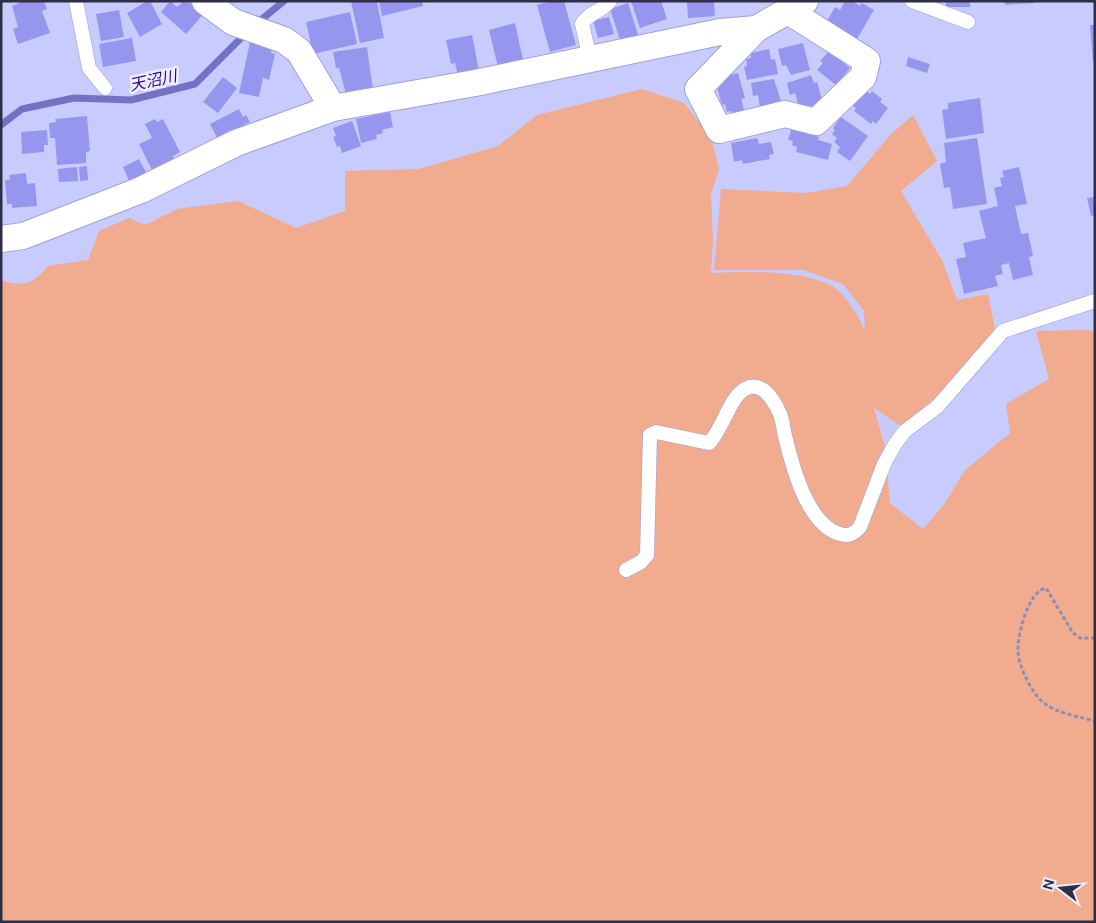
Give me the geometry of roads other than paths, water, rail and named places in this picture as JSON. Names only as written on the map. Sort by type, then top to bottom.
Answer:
[{"type":"street","points":[[205,1],[233,22],[284,40],[299,51],[333,108]]},
{"type":"street","points":[[789,4],[867,61],[862,77],[816,122],[785,114],[719,130],[698,89],[756,29],[789,4]]},
{"type":"street","points":[[1,239],[23,236],[132,194],[236,143],[333,108],[475,83],[720,32],[756,29]]},
{"type":"lane","points":[[76,1],[89,68],[106,88]]},
{"type":"lane","points":[[590,59],[582,24],[586,17],[602,11],[610,1]]},
{"type":"lane","points":[[912,1],[968,22]]},
{"type":"lane","points":[[626,570],[641,562],[647,555],[650,436],[656,432],[710,443],[736,398],[744,390],[754,386],[765,391],[781,415],[792,463],[809,505],[818,519],[829,530],[843,536],[853,534],[860,527],[884,464],[895,444],[905,431],[937,407],[1003,331],[1095,301]]},
{"type":"waterway","name":"天沼川","points":[[256,24],[284,1]]},
{"type":"waterway","name":"天沼川","points":[[1,125],[22,109],[74,98],[131,100],[195,84],[246,33]]}]
